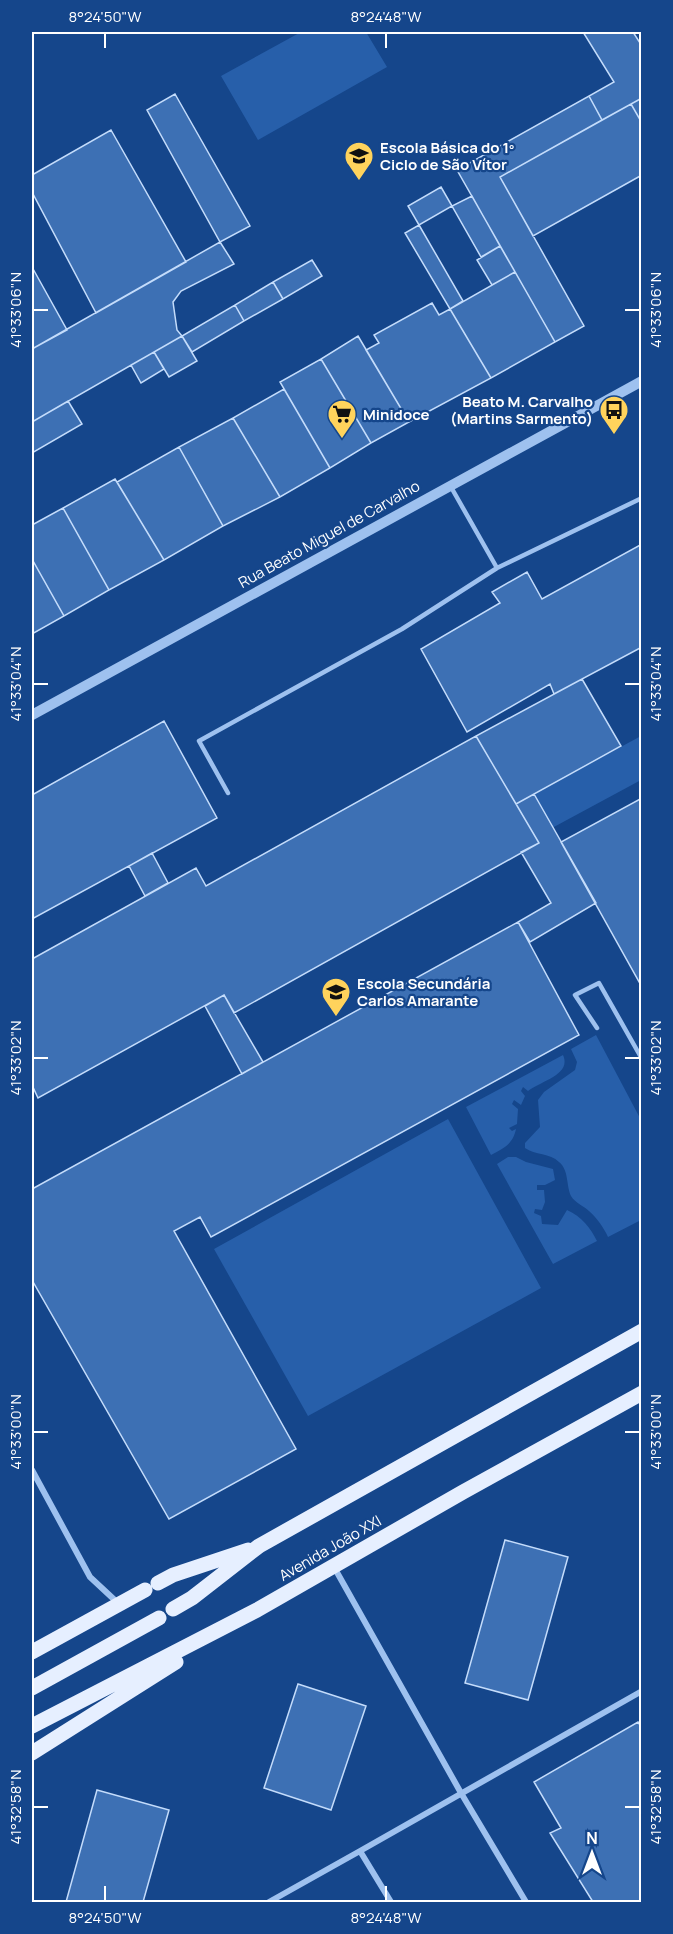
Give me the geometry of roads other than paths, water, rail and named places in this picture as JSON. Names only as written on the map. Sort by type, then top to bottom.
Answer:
[{"type":"main road","points":[[173,1609],[192,1598],[259,1546],[642,1331]]},
{"type":"main road","name":"Avenida João XXI","points":[[32,1726],[257,1610],[642,1393]]},
{"type":"main road","points":[[32,1652],[173,1575],[259,1546]]},
{"type":"main road","points":[[32,1753],[257,1610]]},
{"type":"main road","points":[[32,1688],[159,1618]]},
{"type":"street","name":"Rua Beato Miguel de Carvalho","points":[[32,715],[642,381]]},
{"type":"street","points":[[32,1470],[90,1577],[119,1604]]},
{"type":"street","points":[[334,1566],[461,1793],[526,1902]]},
{"type":"street","points":[[269,1902],[642,1691]]},
{"type":"street","points":[[360,1851],[391,1902]]},
{"type":"lane","points":[[450,485],[497,568]]},
{"type":"lane","points":[[228,794],[199,741],[402,628],[497,568],[642,498]]},
{"type":"lane","points":[[597,1028],[575,995],[599,983],[642,1059]]},
{"type":"place","name":"Escola Básica do 1º Ciclo de São Vítor","points":[[359,182]]},
{"type":"place","name":"Beato M. Carvalho (Martins Sarmento)","points":[[614,436]]},
{"type":"place","name":"Minidoce","points":[[342,440]]},
{"type":"place","name":"Escola Secundária Carlos Amarante","points":[[336,1018]]}]
